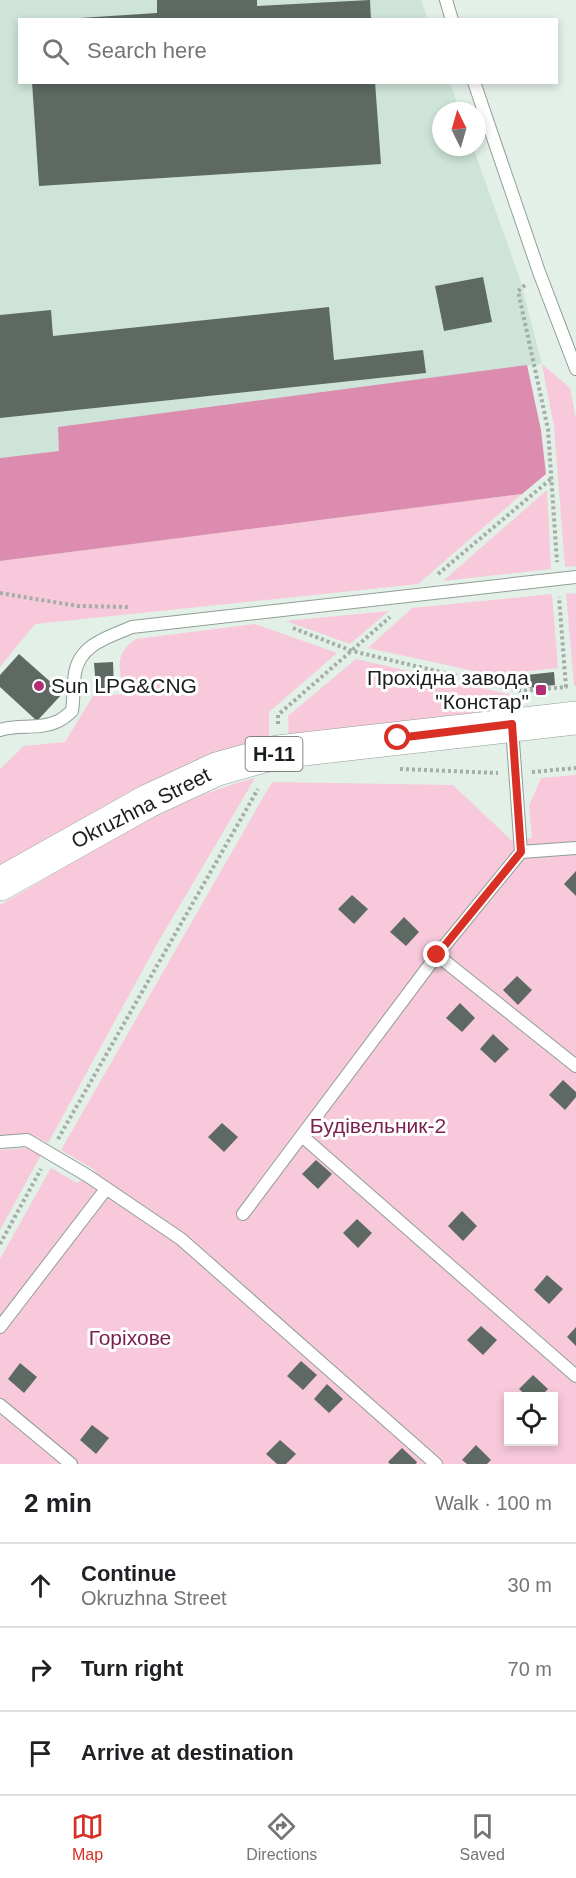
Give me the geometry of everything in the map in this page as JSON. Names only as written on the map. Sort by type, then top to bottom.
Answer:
[{"type":"main road","name":"Okruzhna Street","points":[[0,884],[148,801],[217,769],[278,752],[576,718]]},
{"type":"lane","points":[[446,0],[451,18]]},
{"type":"lane","points":[[475,84],[539,272],[576,369]]},
{"type":"lane","points":[[0,730],[38,727],[58,722],[72,711],[75,672],[81,656],[94,644],[132,627],[576,577]]},
{"type":"lane","points":[[243,1214],[437,955],[521,852],[512,724]]},
{"type":"lane","points":[[521,852],[576,848]]},
{"type":"lane","points":[[437,955],[576,1066]]},
{"type":"lane","points":[[302,1136],[576,1376]]},
{"type":"lane","points":[[0,1142],[27,1140],[181,1239],[436,1464]]},
{"type":"lane","points":[[0,1327],[106,1189]]},
{"type":"lane","points":[[0,1405],[71,1464]]},
{"type":"path","points":[[521,691],[566,687],[548,429],[518,291],[539,272]]},
{"type":"path","points":[[0,1244],[278,752]]},
{"type":"path","points":[[399,769],[515,773],[576,768]]},
{"type":"shaded area","points":[[0,0],[421,0],[428,18],[18,18],[18,84],[450,84],[457,102],[432,102],[432,156],[476,156],[520,279],[542,364],[59,427],[60,451],[0,458]]},
{"type":"shaded area","points":[[527,365],[541,430],[546,474],[522,494],[0,561],[0,458],[59,451],[58,427]]},
{"type":"green space","points":[[542,364],[570,388],[576,419],[576,566],[565,567],[554,427]]},
{"type":"green space","points":[[547,490],[551,569],[443,581]]},
{"type":"green space","points":[[522,494],[418,584],[35,624],[0,667],[0,561]]},
{"type":"green space","points":[[566,593],[576,594],[576,686],[574,686]]},
{"type":"green space","points":[[552,594],[558,668],[520,672],[520,681],[368,648],[412,608]]},
{"type":"green space","points":[[389,611],[350,644],[286,621]]},
{"type":"green space","points":[[255,624],[337,653],[269,712],[269,741],[215,755],[137,788],[0,865],[0,769],[24,746],[65,742],[93,696],[123,694],[120,663],[128,645],[136,639]]},
{"type":"green space","points":[[356,659],[516,696],[509,709],[289,738],[288,716]]},
{"type":"green space","name":"Будівельник-2","points":[[576,775],[576,1464],[0,1464],[0,1259],[51,1168],[77,1183],[96,1171],[61,1150],[272,782],[453,785],[511,840],[532,838],[529,806],[541,778]]},
{"type":"green space","points":[[255,778],[157,944],[48,1143],[30,1134],[0,1135],[0,905],[156,816],[221,788]]},
{"type":"green space","points":[[27,1148],[41,1155],[0,1230],[0,1150]]},
{"type":"building","points":[[157,0],[257,0],[257,6],[370,0],[371,18],[80,18],[157,13]]},
{"type":"building","points":[[32,84],[375,84],[381,164],[39,186]]},
{"type":"building","points":[[483,277],[492,322],[444,331],[435,286]]},
{"type":"building","points":[[329,307],[334,360],[423,350],[426,373],[0,418],[0,315],[51,310],[53,336]]},
{"type":"building","points":[[19,654],[63,693],[37,721],[0,687],[0,675]]},
{"type":"building","points":[[113,662],[114,688],[96,688],[94,663]]},
{"type":"building","points":[[554,672],[555,685],[528,688],[526,675]]},
{"type":"building","points":[[576,871],[576,896],[564,884]]},
{"type":"building","points":[[352,895],[368,909],[354,924],[338,909]]},
{"type":"building","points":[[404,917],[419,932],[406,946],[390,932]]},
{"type":"building","points":[[517,976],[532,990],[518,1005],[503,990]]},
{"type":"building","points":[[460,1003],[475,1018],[462,1032],[446,1018]]},
{"type":"building","points":[[493,1034],[509,1049],[495,1063],[480,1049]]},
{"type":"building","points":[[563,1080],[576,1092],[576,1097],[565,1110],[549,1095]]},
{"type":"building","points":[[222,1123],[238,1137],[224,1152],[208,1137]]},
{"type":"building","points":[[316,1160],[332,1174],[318,1189],[302,1174]]},
{"type":"building","points":[[462,1211],[477,1226],[463,1241],[448,1226]]},
{"type":"building","points":[[357,1219],[372,1233],[358,1248],[343,1233]]},
{"type":"building","points":[[547,1275],[563,1289],[549,1304],[534,1290]]},
{"type":"building","points":[[481,1326],[497,1340],[483,1355],[467,1340]]},
{"type":"building","points":[[576,1327],[576,1346],[567,1337]]},
{"type":"building","points":[[301,1361],[317,1375],[303,1390],[287,1376]]},
{"type":"building","points":[[20,1363],[37,1377],[24,1393],[8,1379]]},
{"type":"building","points":[[533,1375],[548,1389],[545,1392],[522,1392],[519,1389]]},
{"type":"building","points":[[327,1384],[343,1399],[329,1413],[314,1399]]},
{"type":"building","points":[[92,1425],[109,1438],[96,1454],[80,1440]]},
{"type":"building","points":[[280,1440],[296,1454],[286,1464],[277,1464],[266,1454]]},
{"type":"building","points":[[476,1445],[491,1460],[487,1464],[467,1464],[462,1460]]},
{"type":"building","points":[[402,1448],[417,1462],[416,1464],[390,1464],[388,1462]]},
{"type":"place","name":"Sun LPG&CNG","points":[[39,686]]},
{"type":"place","name":"Прохідна завода \"Констар\"","points":[[541,690]]},
{"type":"route","points":[[398,738],[512,724],[521,852],[437,955]]},
{"type":"park label","name":"Горіхове","points":[[130,1338]]}]
